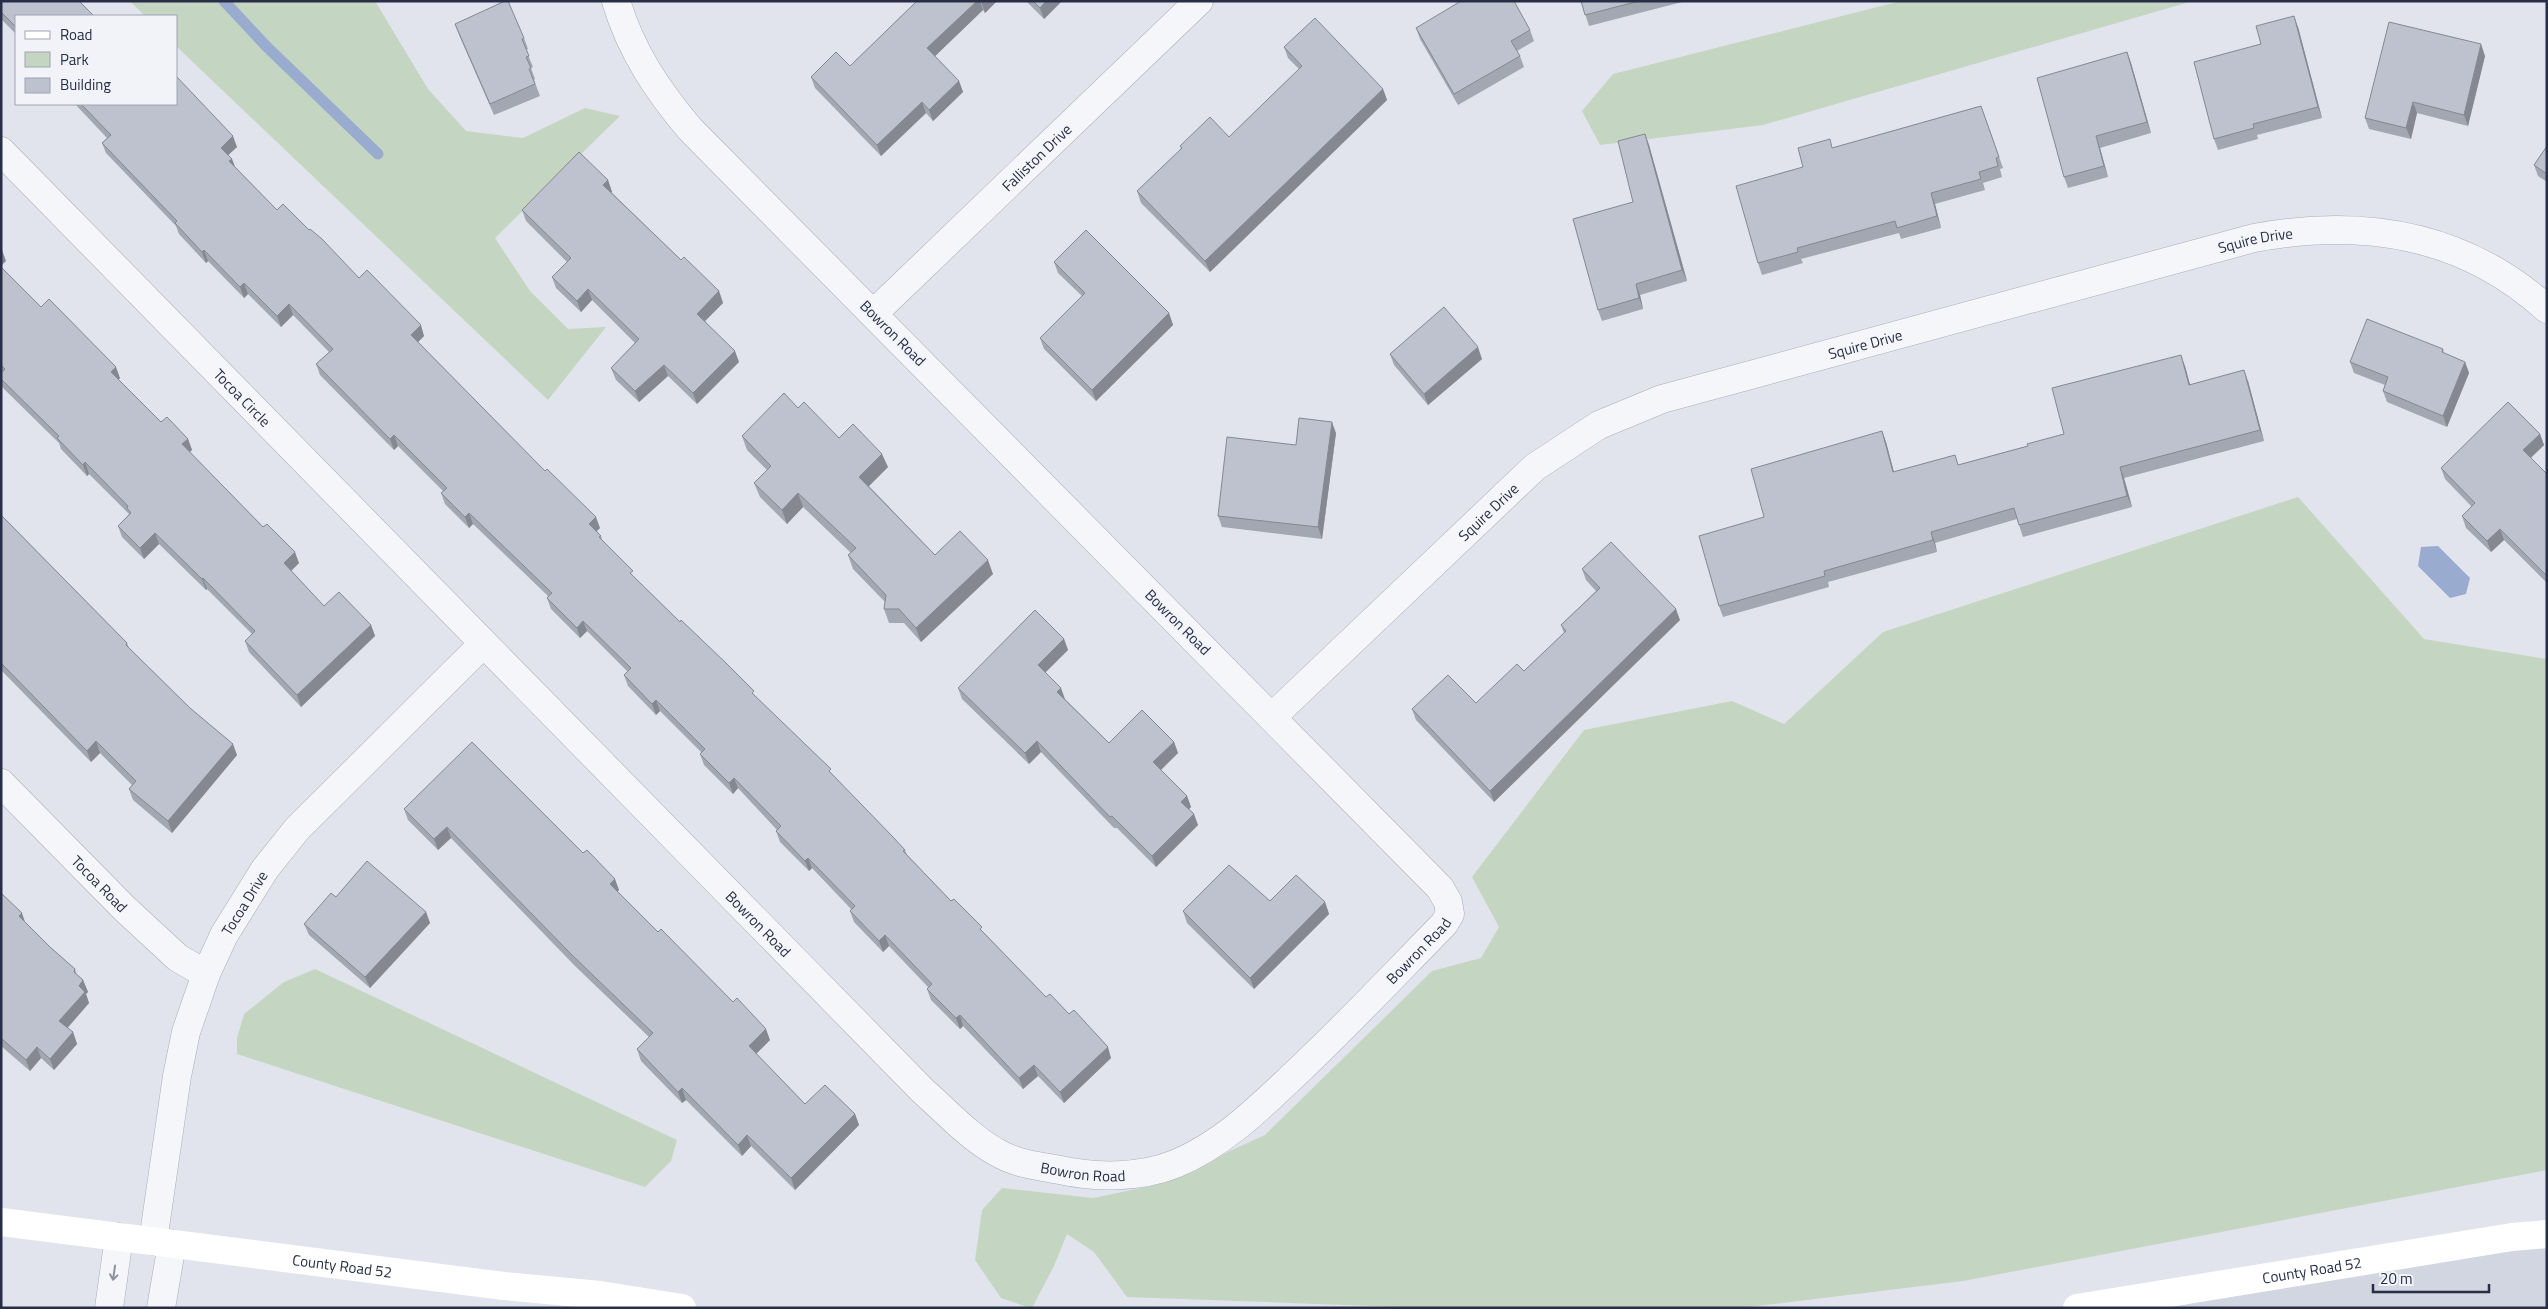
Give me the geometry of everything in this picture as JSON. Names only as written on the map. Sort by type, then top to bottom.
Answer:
[{"type":"main road","name":"County Road 52","points":[[1,1222],[504,1286],[600,1295],[682,1308]]},
{"type":"main road","name":"County Road 52","points":[[2077,1308],[2502,1239],[2547,1234]]},
{"type":"street","name":"Bowron Road","points":[[483,644],[923,1091],[983,1144],[999,1154],[1021,1163],[1079,1174],[1112,1175],[1149,1172],[1174,1165],[1212,1146],[1249,1118],[1316,1055],[1444,924],[1450,914],[1448,902],[1440,888],[874,313],[690,129],[662,96],[639,60],[622,21],[616,1]]},
{"type":"street","name":"Falliston Drive","points":[[874,313],[1199,1]]},
{"type":"street","name":"Tocoa Circle","points":[[1,151],[483,644]]},
{"type":"street","name":"Squire Drive","points":[[1272,717],[1535,467],[1599,425],[1662,399],[2254,238],[2296,230],[2338,228],[2372,230],[2421,240],[2461,254],[2498,273],[2547,309]]},
{"type":"street","name":"Tocoa Drive","points":[[161,1308],[162,1242],[179,1067],[186,1032],[206,974],[244,900],[264,869],[297,829],[483,644]]},
{"type":"street","name":"Tocoa Road","points":[[1,783],[144,927],[178,958],[206,974]]},
{"type":"street","points":[[109,1308],[119,1238]]},
{"type":"shaded area","points":[[2547,1236],[2547,1308],[2168,1308],[2512,1237]]},
{"type":"green space","points":[[130,1],[375,1],[428,89],[466,131],[523,138],[585,108],[620,116],[495,238],[530,291],[568,329],[606,327],[548,400],[178,48],[178,15],[144,15]]},
{"type":"green space","points":[[1901,1],[2193,1],[1763,125],[1600,145],[1582,111],[1613,74]]},
{"type":"green space","points":[[2298,497],[2424,639],[2547,659],[2547,1170],[1963,1281],[1740,1308],[1424,1308],[1127,1297],[1094,1252],[1067,1234],[1054,1266],[1032,1308],[1030,1308],[1001,1298],[975,1260],[982,1210],[1002,1188],[1093,1198],[1156,1185],[1265,1135],[1432,971],[1481,958],[1499,927],[1472,877],[1584,730],[1732,701],[1784,724],[1883,632]]},
{"type":"green space","points":[[315,969],[677,1140],[671,1161],[645,1187],[237,1054],[237,1038],[244,1014],[284,982]]},
{"type":"water","points":[[2438,546],[2470,578],[2466,594],[2450,598],[2418,566],[2421,547]]},
{"type":"building","points":[[79,1],[93,15],[15,15],[15,26],[1,12],[1,2]]},
{"type":"building","points":[[508,1],[524,38],[522,39],[529,56],[526,57],[535,84],[490,104],[455,24]]},
{"type":"building","points":[[917,1],[977,1],[927,48],[959,81],[929,110],[922,102],[877,145],[811,77],[836,52],[850,66]]},
{"type":"building","points":[[1033,1],[1046,1],[1040,8]]},
{"type":"building","points":[[1461,1],[1514,1],[1530,30],[1511,41],[1520,56],[1454,94],[1416,28]]},
{"type":"building","points":[[1581,1],[1639,1],[1585,15]]},
{"type":"building","points":[[2294,16],[2318,107],[2253,124],[2254,128],[2214,139],[2194,62],[2261,44],[2256,26]]},
{"type":"building","points":[[1315,18],[1383,89],[1205,261],[1137,191],[1182,148],[1180,146],[1210,117],[1229,137],[1302,66],[1284,47]]},
{"type":"building","points":[[2389,22],[2481,44],[2464,115],[2413,102],[2406,128],[2365,118]]},
{"type":"building","points":[[2127,52],[2147,122],[2096,136],[2104,166],[2064,177],[2037,78]]},
{"type":"building","points":[[178,78],[233,136],[221,148],[232,159],[229,161],[277,210],[283,204],[309,230],[322,239],[359,278],[367,270],[421,325],[411,335],[545,471],[547,469],[596,517],[589,524],[601,536],[599,537],[633,571],[630,573],[680,622],[681,620],[726,663],[754,691],[752,693],[831,769],[829,771],[905,850],[903,851],[951,901],[954,899],[982,927],[980,929],[1046,997],[1050,994],[1069,1014],[1074,1010],[1108,1047],[1060,1092],[1034,1065],[1019,1078],[960,1015],[956,1018],[927,989],[932,984],[885,935],[879,941],[850,911],[855,906],[808,858],[805,861],[776,831],[781,826],[734,778],[729,783],[700,754],[705,749],[656,700],[652,704],[624,675],[631,668],[583,621],[577,628],[547,598],[552,593],[469,513],[465,517],[441,493],[447,488],[394,435],[390,439],[316,364],[333,349],[289,304],[277,316],[244,283],[240,287],[204,250],[202,252],[175,223],[177,221],[102,143],[111,135],[82,105],[178,105]]},
{"type":"building","points":[[1981,106],[1999,157],[1996,158],[1998,166],[1979,172],[1981,179],[1931,193],[1937,216],[1897,228],[1895,221],[1797,248],[1798,252],[1758,263],[1736,186],[1803,167],[1798,148],[1830,139],[1832,148]]},
{"type":"building","points":[[1645,134],[1682,270],[1636,284],[1639,298],[1598,310],[1573,219],[1633,202],[1618,141]]},
{"type":"building","points":[[2547,146],[2547,174],[2534,165]]},
{"type":"building","points":[[579,152],[608,180],[603,185],[681,260],[684,257],[719,291],[697,314],[735,351],[693,393],[664,365],[635,391],[611,368],[639,339],[588,289],[577,301],[552,277],[571,258],[522,210]]},
{"type":"building","points":[[1086,230],[1169,313],[1092,390],[1040,338],[1085,293],[1054,262]]},
{"type":"building","points":[[1,267],[41,307],[49,299],[116,367],[111,372],[161,422],[167,417],[188,439],[182,444],[263,527],[267,524],[295,552],[284,563],[324,606],[339,592],[371,625],[297,695],[245,641],[255,631],[203,578],[155,533],[140,548],[118,526],[131,513],[127,508],[128,506],[85,462],[83,465],[57,438],[59,436],[1,379],[1,373],[5,369],[1,365]]},
{"type":"building","points":[[1444,307],[1478,347],[1424,394],[1390,354]]},
{"type":"building","points":[[2367,319],[2443,349],[2442,352],[2465,362],[2443,416],[2383,391],[2388,377],[2350,362]]},
{"type":"building","points":[[2181,355],[2189,385],[2244,370],[2260,430],[2120,467],[2127,496],[2019,525],[2014,508],[1931,532],[1933,540],[1824,571],[1825,576],[1719,606],[1699,536],[1764,517],[1751,469],[1882,431],[1893,472],[1955,455],[1958,465],[2064,434],[2052,388]]},
{"type":"building","points":[[784,393],[798,408],[804,402],[839,438],[853,424],[882,454],[859,477],[935,555],[960,531],[988,560],[916,628],[899,609],[884,609],[886,595],[848,555],[856,548],[798,493],[782,510],[754,483],[771,466],[742,436]]},
{"type":"building","points":[[2508,402],[2540,434],[2523,450],[2547,474],[2547,576],[2500,529],[2487,541],[2462,516],[2475,503],[2441,468]]},
{"type":"building","points":[[1299,418],[1332,422],[1318,527],[1218,516],[1227,437],[1296,445]]},
{"type":"building","points":[[1,515],[127,643],[126,645],[190,708],[233,744],[168,821],[129,789],[136,781],[96,741],[87,751],[1,663]]},
{"type":"building","points":[[1611,542],[1676,609],[1490,791],[1412,709],[1448,675],[1476,703],[1517,664],[1524,671],[1566,631],[1561,625],[1600,588],[1582,569]]},
{"type":"building","points":[[1035,610],[1064,639],[1038,665],[1061,688],[1057,692],[1109,743],[1142,710],[1174,742],[1153,762],[1187,796],[1181,802],[1194,814],[1152,856],[1112,816],[1110,817],[1037,741],[1025,753],[958,688]]},
{"type":"building","points":[[472,742],[583,853],[587,850],[615,879],[610,884],[658,932],[661,929],[733,1002],[737,998],[766,1029],[749,1046],[805,1104],[825,1085],[855,1114],[791,1178],[747,1135],[738,1145],[682,1088],[678,1092],[637,1049],[653,1033],[571,954],[447,827],[434,839],[404,809]]},
{"type":"building","points":[[367,861],[426,912],[365,977],[304,924],[331,893],[336,897]]},
{"type":"building","points":[[1229,865],[1270,901],[1296,875],[1325,902],[1250,978],[1183,911]]},
{"type":"building","points":[[1,893],[22,913],[19,916],[75,969],[74,972],[83,980],[79,986],[85,992],[59,1021],[73,1032],[50,1059],[37,1047],[26,1060],[1,1038]]},
{"type":"waterway","points":[[224,1],[266,46],[378,154]]}]
